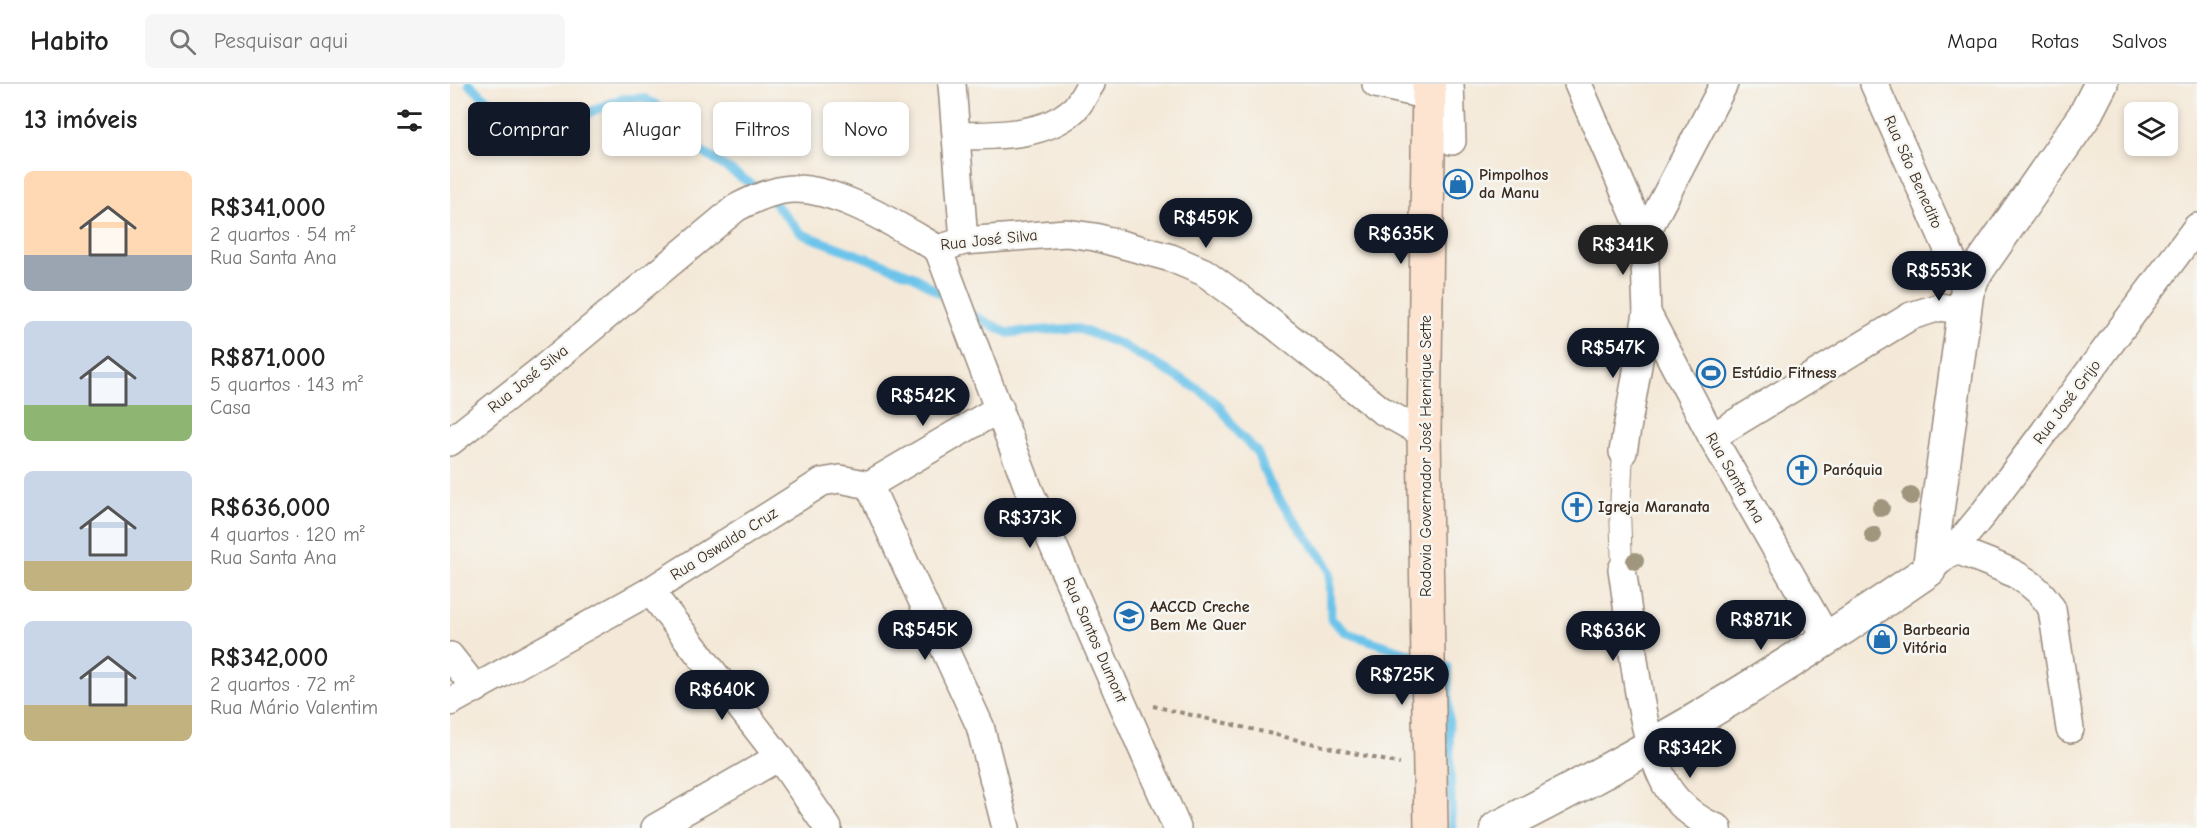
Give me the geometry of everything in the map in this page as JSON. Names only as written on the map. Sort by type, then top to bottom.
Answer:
[{"type":"main road","name":"Rodovia Governador José Henrique Sette","points":[[1431,828],[1424,434],[1436,88]]},
{"type":"street","points":[[952,84],[958,136],[964,241]]},
{"type":"street","points":[[958,136],[1007,134],[1046,126],[1073,111],[1091,84]]},
{"type":"street","points":[[1376,84],[1436,88],[1452,141]]},
{"type":"street","name":"Rua Santa Ana","points":[[1578,84],[1644,237],[1647,313],[1623,452],[1620,509],[1622,569],[1643,710],[1651,746],[1667,786],[1686,809],[1718,828]]},
{"type":"street","points":[[1644,237],[1724,84]]},
{"type":"street","name":"Rua São Benedito","points":[[1874,84],[1965,302]]},
{"type":"street","points":[[1497,828],[1577,788],[1651,746],[1828,640],[1929,570],[1965,302],[1974,275],[2085,115],[2102,84]]},
{"type":"street","name":"Rua José Silva","points":[[450,442],[545,367],[736,208],[760,196],[786,189],[814,192],[867,208],[938,249],[964,241],[1066,233],[1095,237],[1171,258],[1204,272],[1249,304],[1381,410],[1424,434]]},
{"type":"street","name":"Rua José Grijo","points":[[1929,570],[1954,549],[1990,505],[2197,227]]},
{"type":"street","name":"Rua Santos Dumont","points":[[938,249],[1000,408],[1029,490],[1170,826]]},
{"type":"street","points":[[1712,438],[1911,316],[1965,302]]},
{"type":"street","name":"Rua Santa Ana","points":[[1647,313],[1712,438],[1828,640]]},
{"type":"street","points":[[1000,408],[869,485],[980,726],[1006,828]]},
{"type":"street","name":"Rua Oswaldo Cruz","points":[[450,702],[650,591],[822,482],[840,478],[869,485]]},
{"type":"street","points":[[1954,549],[2030,582],[2043,594],[2052,609],[2070,729]]},
{"type":"street","points":[[650,591],[779,757],[828,828]]},
{"type":"street","points":[[450,656],[476,689]]},
{"type":"street","points":[[655,828],[779,757]]},
{"type":"path","points":[[1149,705],[1404,765]]},
{"type":"waterway","points":[[469,84],[500,111],[521,122],[539,126],[550,126],[572,120],[621,99],[643,98],[655,104],[698,149],[765,193],[802,234],[912,275],[949,299]]},
{"type":"waterway","points":[[970,314],[1008,333],[1076,328],[1120,344],[1200,390],[1218,404],[1239,434],[1257,452],[1269,482],[1281,502],[1326,563],[1330,572],[1331,619],[1347,633],[1423,658]]},
{"type":"waterway","points":[[1436,663],[1447,667],[1452,828]]},
{"type":"place","name":"Pimpolhos da Manu","points":[[1458,184]]},
{"type":"place","name":"Estúdio Fitness","points":[[1711,373]]},
{"type":"place","name":"Paróquia","points":[[1802,470]]},
{"type":"place","name":"Igreja Maranata","points":[[1577,507]]},
{"type":"place","name":"AACCD Creche Bem Me Quer","points":[[1129,616]]},
{"type":"place","name":"Barbearia Vitória","points":[[1882,639]]}]
